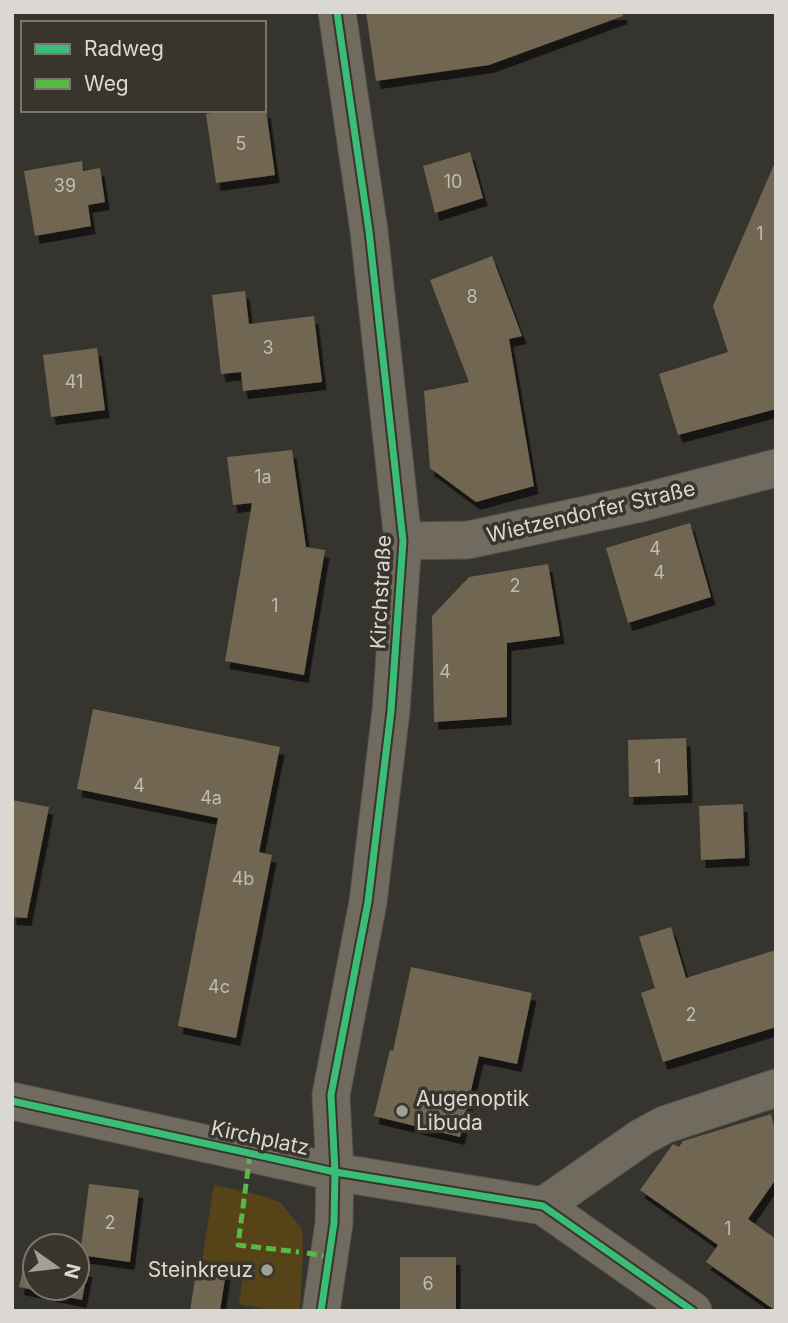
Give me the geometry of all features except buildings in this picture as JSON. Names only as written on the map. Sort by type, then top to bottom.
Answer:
[{"type":"street","name":"Kirchstraße","points":[[321,1311],[334,1223],[335,1172],[331,1095],[369,888],[391,711],[403,541],[369,230],[337,12]]},
{"type":"street","name":"Wietzendorfer Straße","points":[[403,541],[468,540],[637,504],[776,468]]},
{"type":"street","points":[[693,1311],[543,1206],[642,1137],[664,1125],[776,1088]]},
{"type":"street","name":"Kirchplatz","points":[[12,1101],[335,1172],[543,1206]]},
{"type":"shaded area","points":[[214,1185],[280,1202],[302,1229],[300,1311],[275,1311],[239,1304],[244,1267],[202,1260]]},
{"type":"marked path","points":[[250,1154],[238,1245],[299,1252]]},
{"type":"marked path","points":[[307,1253],[330,1257]]},
{"type":"cycle path","points":[[321,1311],[334,1223],[335,1172],[331,1095],[368,902],[391,711],[403,541],[369,231],[337,12]]},
{"type":"cycle path","points":[[12,1101],[335,1172],[543,1206],[693,1311]]},
{"type":"place","name":"Augenoptik Libuda","points":[[402,1111]]},
{"type":"place","name":"Steinkreuz","points":[[267,1270]]}]
